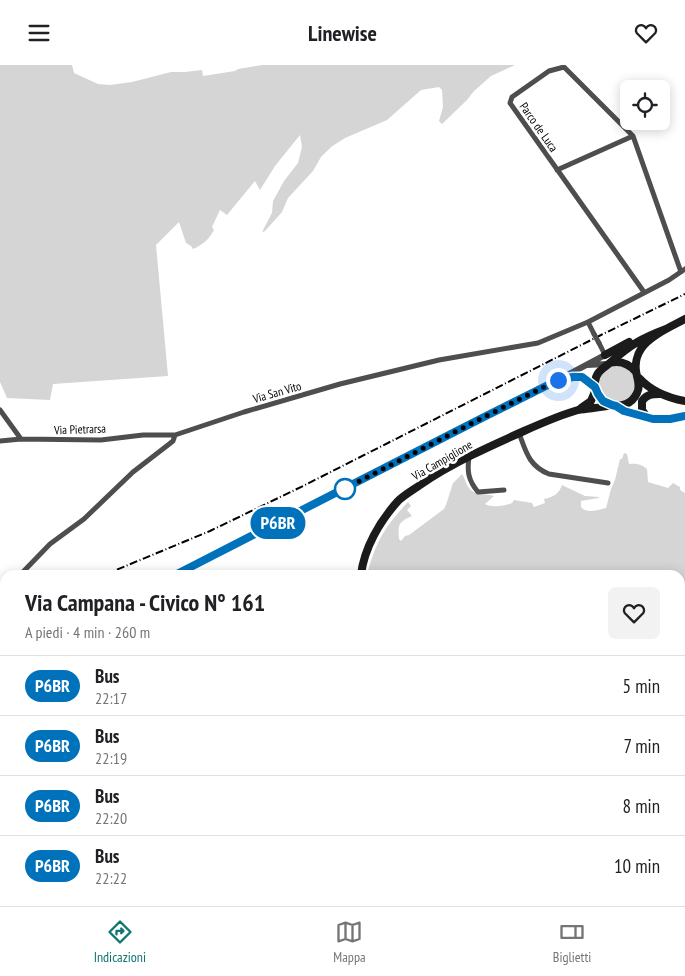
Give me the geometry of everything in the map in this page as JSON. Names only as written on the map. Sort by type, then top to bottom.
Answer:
[{"type":"main road","points":[[614,406],[626,404],[634,398],[639,388],[637,360],[641,348],[652,338],[685,319]]},
{"type":"main road","points":[[666,329],[645,337],[603,367],[597,376],[596,388],[603,401],[624,411],[660,419],[685,416]]},
{"type":"main road","points":[[605,355],[641,337],[645,337]]},
{"type":"main road","points":[[608,364],[614,362],[629,365],[643,383],[662,394],[685,401]]},
{"type":"main road","name":"Via Campiglione","points":[[362,570],[369,546],[380,524],[399,500],[440,473],[492,445],[578,410],[591,401],[596,388]]},
{"type":"main road","points":[[647,417],[644,414],[642,405],[645,398],[652,394],[662,394]]},
{"type":"main road","points":[[675,399],[681,409],[676,418]]},
{"type":"main road","name":"Via Campiglione","points":[[578,410],[614,406]]},
{"type":"street","name":"Parco de Luca","points":[[644,292],[510,103],[512,97],[549,71],[564,67],[633,137],[683,271]]},
{"type":"street","points":[[557,170],[633,137]]},
{"type":"street","name":"Via San Vito","points":[[25,570],[50,545],[94,509],[133,472],[173,441],[175,435],[244,412],[340,384],[439,360],[538,343],[588,322],[683,271]]},
{"type":"street","points":[[185,570],[605,355],[588,322]]},
{"type":"street","points":[[583,366],[608,364]]},
{"type":"street","points":[[558,380],[582,377],[596,388]]},
{"type":"street","points":[[0,410],[21,439]]},
{"type":"street","points":[[520,433],[529,457],[536,467],[543,472],[608,483]]},
{"type":"street","name":"Via Pietrarsa","points":[[0,441],[21,439],[101,440],[143,435],[175,435]]},
{"type":"street","points":[[469,457],[467,471],[478,492],[504,490]]},
{"type":"shaded area","points":[[0,65],[72,65],[74,73],[98,84],[110,85],[132,82],[171,72],[202,70],[203,76],[262,65],[515,65],[491,76],[442,124],[439,121],[443,107],[442,90],[439,87],[421,90],[387,120],[345,138],[331,147],[321,157],[313,171],[288,198],[282,212],[265,231],[262,232],[272,213],[273,201],[284,181],[298,163],[302,147],[300,135],[275,166],[260,190],[255,181],[227,215],[220,210],[212,227],[214,230],[203,244],[193,249],[186,243],[179,222],[156,245],[168,376],[53,384],[50,400],[7,398],[0,382]]},
{"type":"shaded area","points":[[617,366],[624,367],[630,371],[634,377],[634,391],[630,397],[624,401],[617,402],[610,401],[604,397],[600,391],[599,384],[600,377],[604,371],[610,367]]},
{"type":"shaded area","points":[[624,453],[627,454],[629,464],[638,464],[647,469],[648,482],[668,488],[673,483],[685,493],[685,570],[368,570],[382,535],[408,502],[411,506],[407,510],[412,516],[401,522],[399,539],[401,541],[405,536],[444,509],[453,483],[462,474],[467,486],[472,491],[494,496],[485,504],[488,505],[506,505],[514,500],[532,503],[534,507],[545,503],[544,499],[555,495],[562,485],[585,496],[599,497],[581,501],[583,509],[592,511],[606,508],[620,459],[622,459]]},
{"type":"railway","points":[[116,570],[210,531],[303,486],[685,294]]},
{"type":"bus line","name":"P6BR","points":[[185,570],[558,380],[582,377],[595,387],[603,401],[624,411],[653,419],[670,419],[685,416]]},
{"type":"route","points":[[345,489],[558,380]]}]
